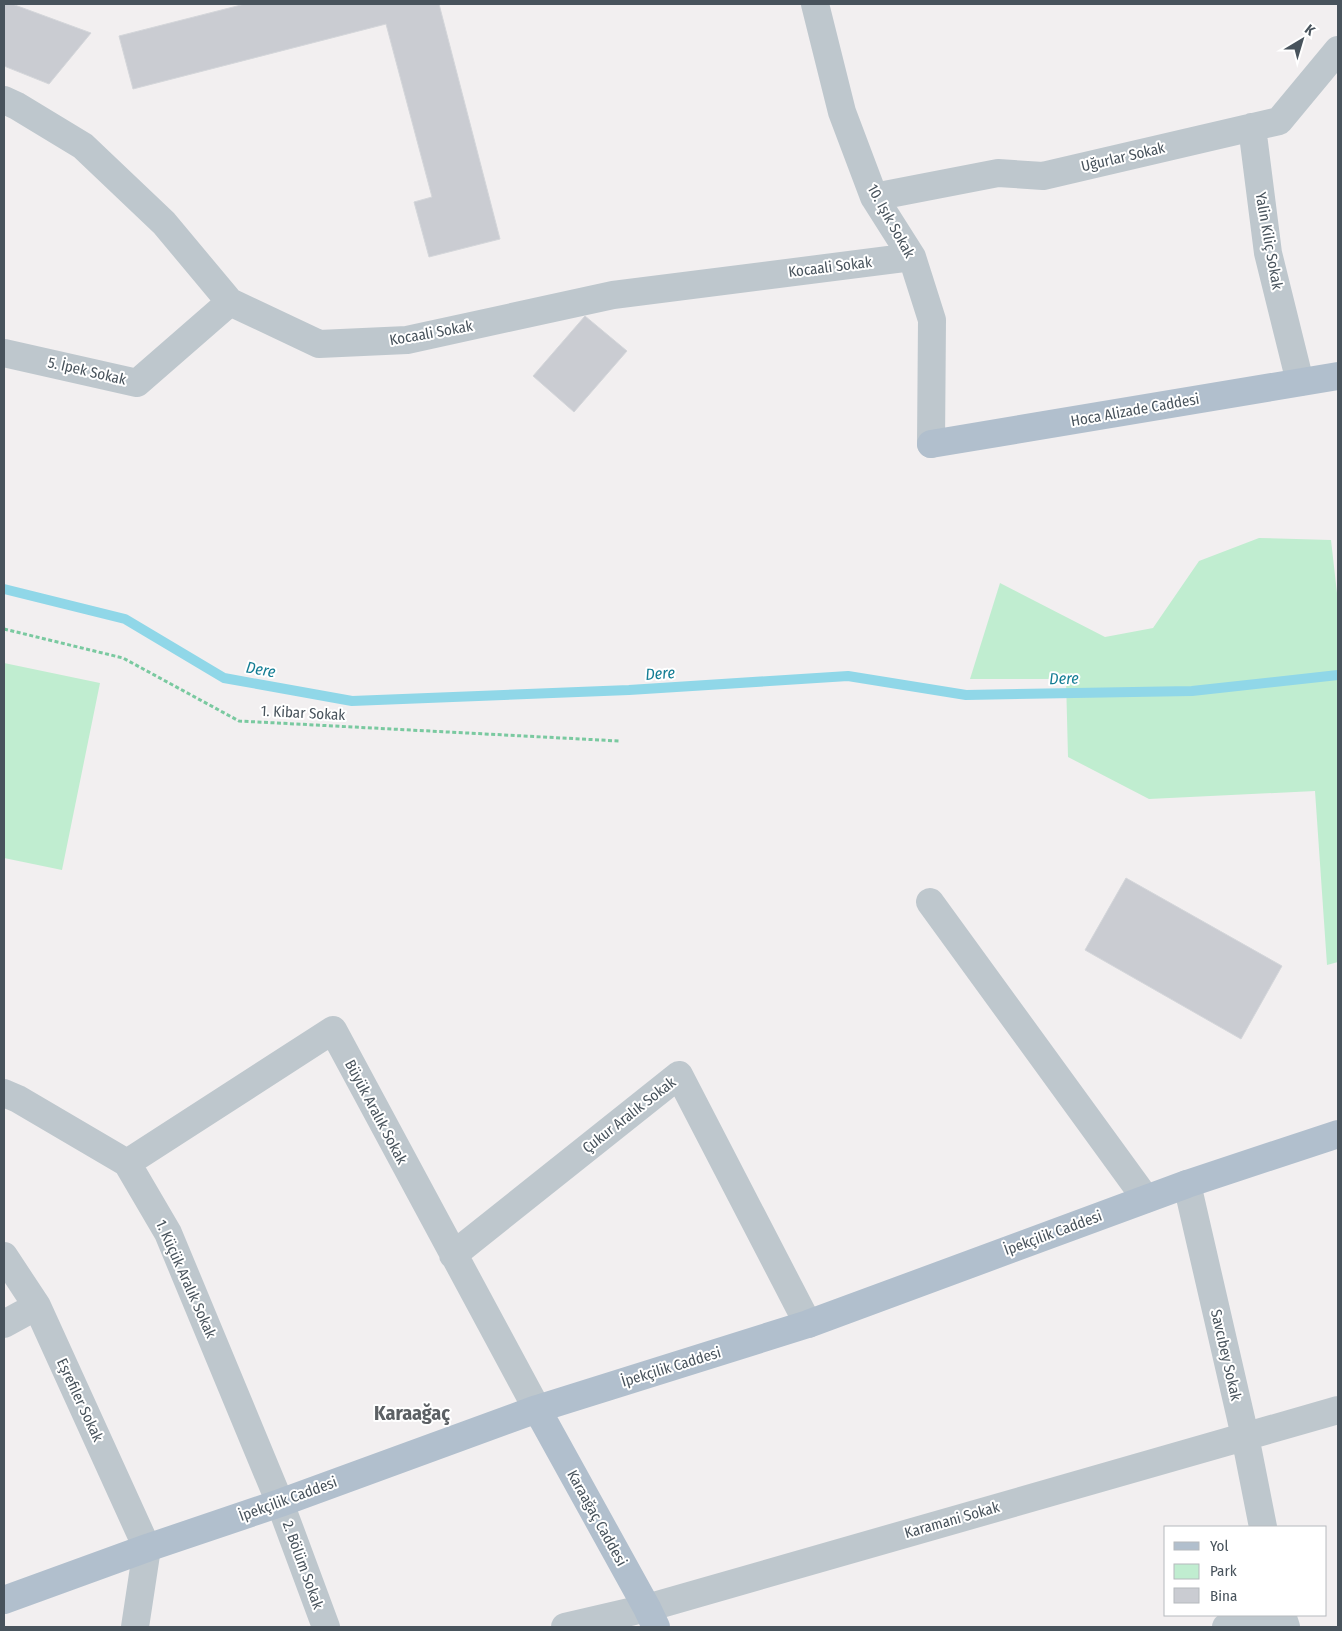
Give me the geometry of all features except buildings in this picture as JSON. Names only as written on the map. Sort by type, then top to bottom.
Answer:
[{"type":"main road","name":"Hoca Alizade Caddesi","points":[[931,444],[1338,376]]},
{"type":"main road","name":"İpekçilik Caddesi","points":[[4,1600],[147,1548],[280,1503],[537,1409],[808,1324],[1187,1184],[1338,1134]]},
{"type":"main road","name":"Karaağaç Caddesi","points":[[537,1409],[651,1618]]},
{"type":"street","name":"10. Işık Sokak","points":[[815,4],[842,112],[874,197],[912,257],[932,320],[931,444]]},
{"type":"street","name":"Uğurlar Sokak","points":[[874,197],[998,173],[1043,176],[1279,121],[1338,50]]},
{"type":"street","name":"Kocaali Sokak","points":[[4,100],[18,106],[83,146],[164,223],[230,302],[319,344],[407,340],[613,295],[912,257]]},
{"type":"street","name":"Yalin Kiliç Sokak","points":[[1252,127],[1268,253],[1300,382]]},
{"type":"street","name":"5. İpek Sokak","points":[[4,353],[137,383],[230,302]]},
{"type":"street","points":[[930,902],[1146,1199]]},
{"type":"street","name":"Büyük Aralık Sokak","points":[[127,1163],[333,1030],[537,1409]]},
{"type":"street","name":"Çukur Aralık Sokak","points":[[453,1255],[679,1075],[808,1324]]},
{"type":"street","name":"1. Küçük Aralık Sokak","points":[[4,1093],[18,1099],[127,1163],[168,1234],[280,1503]]},
{"type":"street","name":"Savcıbey Sokak","points":[[1187,1184],[1245,1436],[1263,1526]]},
{"type":"street","name":"Eşrefiler Sokak","points":[[4,1256],[37,1306],[147,1548]]},
{"type":"street","points":[[4,1324],[37,1306]]},
{"type":"street","name":"Karamani Sokak","points":[[565,1627],[651,1618],[1245,1436],[1338,1410]]},
{"type":"street","name":"2. Bölüm Sokak","points":[[280,1503],[326,1627]]},
{"type":"street","points":[[135,1627],[147,1548]]},
{"type":"street","points":[[1226,1627],[1260,1616]]},
{"type":"path","name":"1. Kibar Sokak","points":[[4,630],[124,658],[240,721],[619,741]]},
{"type":"green space","points":[[1259,538],[1331,540],[1338,602],[1338,962],[1327,965],[1315,791],[1149,799],[1068,757],[1066,679],[970,679],[1000,583],[1105,637],[1153,628],[1199,561]]},
{"type":"green space","points":[[4,663],[100,683],[62,870],[4,858]]},
{"type":"waterway","name":"Dere","points":[[4,589],[125,619],[224,678],[352,701],[629,690],[848,676],[966,695],[1192,691],[1338,675]]},
{"type":"district","name":"Karaağaç","points":[[412,1413]]}]
